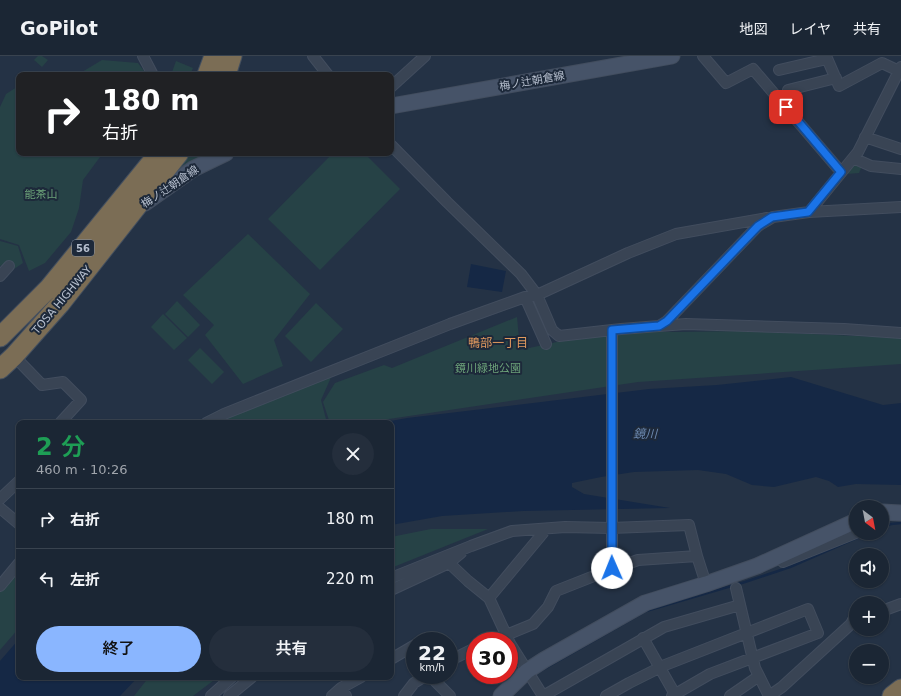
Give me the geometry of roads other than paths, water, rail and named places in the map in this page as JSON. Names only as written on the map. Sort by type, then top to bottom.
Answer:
[{"type":"highway","points":[[208,72],[216,56]]},
{"type":"highway","name":"TOSA HIGHWAY","points":[[2,332],[50,288],[157,156]]},
{"type":"highway","name":"TOSA HIGHWAY","points":[[0,369],[14,356],[60,304],[177,156]]},
{"type":"highway","points":[[892,696],[901,689]]},
{"type":"street","points":[[143,56],[151,72]]},
{"type":"street","points":[[216,56],[228,67]]},
{"type":"street","points":[[313,56],[326,72]]},
{"type":"street","points":[[394,84],[425,56]]},
{"type":"street","name":"梅ノ辻朝倉線","points":[[394,105],[672,56]]},
{"type":"street","points":[[703,56],[726,83],[753,69],[841,172]]},
{"type":"street","points":[[779,70],[827,57],[839,86],[882,63],[900,69],[853,158],[808,212]]},
{"type":"street","points":[[788,90],[836,78]]},
{"type":"street","points":[[865,137],[901,149]]},
{"type":"street","points":[[394,148],[521,274],[537,295],[552,330],[556,335],[568,336],[612,330],[694,324],[844,329],[901,333]]},
{"type":"street","name":"梅ノ辻朝倉線","points":[[135,210],[193,169],[220,156]]},
{"type":"street","points":[[853,158],[871,166],[901,170]]},
{"type":"street","points":[[212,420],[354,362],[525,297],[537,295],[628,253],[676,234],[808,212],[901,207]]},
{"type":"street","points":[[659,326],[667,321],[758,226],[772,217]]},
{"type":"street","points":[[0,276],[8,266]]},
{"type":"street","points":[[525,297],[546,344]]},
{"type":"street","points":[[612,330],[612,568]]},
{"type":"street","points":[[14,356],[42,385],[63,382],[81,400],[63,420]]},
{"type":"street","points":[[0,499],[16,484]]},
{"type":"street","points":[[0,508],[16,521]]},
{"type":"street","points":[[889,512],[901,513]]},
{"type":"street","points":[[501,696],[624,614],[645,603],[757,566],[849,524]]},
{"type":"street","points":[[394,577],[512,531],[565,527],[611,528],[689,525],[706,584]]},
{"type":"street","points":[[532,530],[543,533],[566,532],[591,527]]},
{"type":"street","points":[[489,598],[543,533]]},
{"type":"street","points":[[778,556],[783,562],[849,535]]},
{"type":"street","points":[[394,589],[449,563],[471,546]]},
{"type":"street","points":[[518,633],[533,624],[548,607],[556,591],[612,568],[638,560],[697,556]]},
{"type":"street","points":[[449,563],[489,598],[505,632]]},
{"type":"street","points":[[0,586],[16,567]]},
{"type":"street","points":[[736,588],[753,658],[759,676],[769,696],[782,687],[849,626]]},
{"type":"street","points":[[889,608],[901,604]]},
{"type":"street","points":[[518,656],[543,696],[664,627],[740,605]]},
{"type":"street","points":[[606,696],[629,682],[660,667],[808,609],[818,633],[710,674],[675,696],[660,667],[643,638]]},
{"type":"street","points":[[394,657],[406,650]]},
{"type":"street","points":[[730,696],[759,676]]},
{"type":"street","points":[[211,696],[229,680]]},
{"type":"street","points":[[229,696],[248,680]]},
{"type":"street","points":[[332,696],[344,692],[358,680]]},
{"type":"street","points":[[404,696],[413,684]]},
{"type":"street","points":[[437,684],[450,696]]},
{"type":"water","points":[[471,264],[506,271],[502,292],[467,287]]},
{"type":"water","name":"鏡川","points":[[791,377],[883,405],[901,403],[901,485],[856,484],[838,487],[829,481],[816,477],[774,487],[752,485],[726,474],[698,470],[634,472],[572,483],[572,487],[584,494],[670,508],[523,511],[442,516],[394,524],[394,420],[649,389],[717,385]]},
{"type":"water","points":[[16,642],[16,680],[135,680],[120,696],[0,696],[0,661]]},
{"type":"waterway","points":[[889,525],[901,523]]},
{"type":"waterway","points":[[537,673],[646,611],[790,567],[852,540]]},
{"type":"district","name":"鴨部一丁目","points":[[498,343]]},
{"type":"park label","name":"能茶山","points":[[41,194]]},
{"type":"park label","name":"鏡川緑地公園","points":[[488,368]]}]
